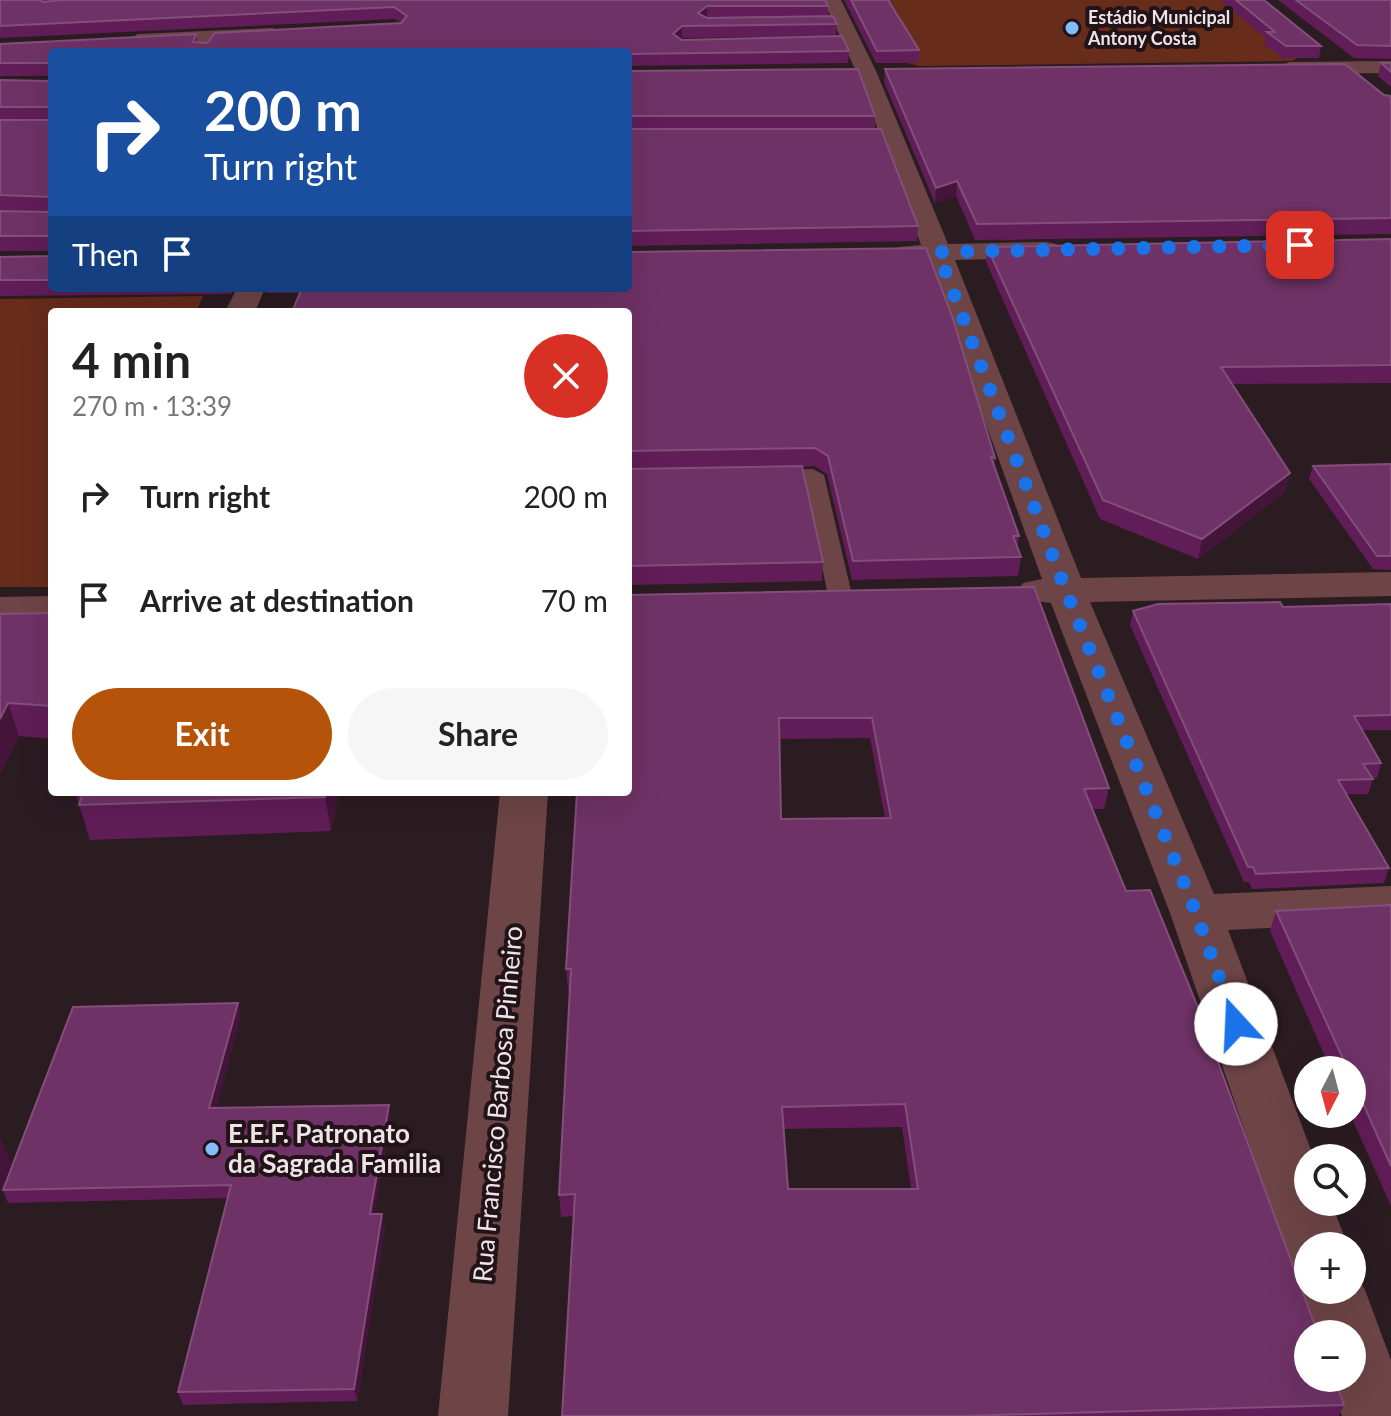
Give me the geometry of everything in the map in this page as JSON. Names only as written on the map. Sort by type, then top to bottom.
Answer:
[{"type":"street","points":[[838,26],[866,71],[884,136],[938,252],[1066,591],[1196,913],[1311,1232]]},
{"type":"street","points":[[122,41],[208,44],[289,33]]},
{"type":"street","points":[[1322,48],[1369,84]]},
{"type":"street","points":[[1269,68],[1391,67]]},
{"type":"street","points":[[876,253],[1079,249]]},
{"type":"street","points":[[1006,592],[1391,584]]},
{"type":"street","points":[[0,609],[48,608]]},
{"type":"street","name":"Rua Francisco Barbosa Pinheiro","points":[[473,1416],[524,796]]},
{"type":"street","points":[[1196,913],[1391,904]]},
{"type":"street","points":[[1366,1385],[1377,1416]]},
{"type":"lane","points":[[751,476],[813,475],[840,595]]},
{"type":"shaded area","name":"Estádio Municipal Antony Costa","points":[[860,0],[1234,0],[1301,56],[1292,61],[920,66],[894,60]]},
{"type":"shaded area","points":[[203,296],[198,308],[48,308],[48,587],[0,587],[0,299]]},
{"type":"building","points":[[0,0],[825,0],[828,6],[707,6],[698,13],[707,18],[833,16],[837,24],[682,26],[673,34],[682,40],[842,36],[849,51],[632,54],[632,48],[48,48],[48,63],[0,63],[0,44],[196,34],[193,42],[207,43],[215,33],[401,23],[407,16],[394,7],[0,26]]},
{"type":"building","points":[[851,0],[888,0],[919,50],[877,51]]},
{"type":"building","points":[[1236,0],[1264,0],[1321,46],[1286,46],[1267,32],[1275,32]]},
{"type":"building","points":[[1296,0],[1391,0],[1391,46],[1357,45]]},
{"type":"building","points":[[1381,63],[1391,63],[1391,72]]},
{"type":"building","points":[[1345,64],[1384,95],[1391,96],[1391,218],[977,224],[957,181],[936,188],[885,69]]},
{"type":"building","points":[[858,69],[875,116],[632,116],[632,71]]},
{"type":"building","points":[[0,80],[48,81],[48,107],[0,107]]},
{"type":"building","points":[[0,120],[48,120],[48,197],[0,195]]},
{"type":"building","points":[[632,129],[881,129],[918,226],[632,231]]},
{"type":"building","points":[[0,211],[48,212],[48,236],[0,236]]},
{"type":"building","points":[[1391,239],[1391,365],[1221,367],[1290,473],[1202,539],[1103,500],[987,247]]},
{"type":"building","points":[[926,248],[953,319],[995,458],[991,457],[1019,536],[1013,536],[1021,557],[853,561],[828,456],[815,448],[632,451],[632,308],[294,308],[300,292],[632,292],[632,252]]},
{"type":"building","points":[[48,256],[48,280],[0,280],[0,257]]},
{"type":"building","points":[[1391,464],[1391,556],[1377,556],[1313,466]]},
{"type":"building","points":[[802,466],[823,562],[632,566],[632,469]]},
{"type":"building","points":[[1034,587],[1109,788],[1084,789],[1126,891],[1150,890],[1197,1005],[1294,1269],[1294,1304],[1307,1304],[1313,1320],[1294,1320],[1294,1392],[1339,1392],[1344,1405],[961,1416],[562,1416],[575,1194],[559,1195],[571,969],[566,969],[577,796],[632,796],[632,595]],"holes":[[[779,718],[872,718],[891,818],[781,819]],[[905,1104],[918,1189],[788,1189],[782,1107]]]},
{"type":"building","points":[[1280,602],[1283,607],[1391,604],[1391,715],[1354,716],[1381,763],[1363,764],[1373,779],[1338,780],[1389,868],[1256,874],[1253,867],[1248,867],[1133,611],[1158,604]]},
{"type":"building","points":[[48,613],[48,706],[8,703],[0,719],[0,614]]},
{"type":"building","points":[[82,796],[325,796],[325,797],[79,805]]},
{"type":"building","points":[[1391,905],[1391,1166],[1366,1110],[1366,1056],[1342,1056],[1276,911]]},
{"type":"building","points":[[238,1003],[209,1108],[389,1105],[370,1214],[382,1214],[354,1389],[178,1392],[231,1185],[3,1190],[73,1007]]},
{"type":"place","name":"Estádio Municipal Antony Costa","points":[[1072,28]]},
{"type":"place","name":"E.E.F. Patronato da Sagrada Familia","points":[[212,1149]]},
{"type":"route","points":[[1236,1024],[1196,913],[1066,591],[938,252],[1300,245]]}]
